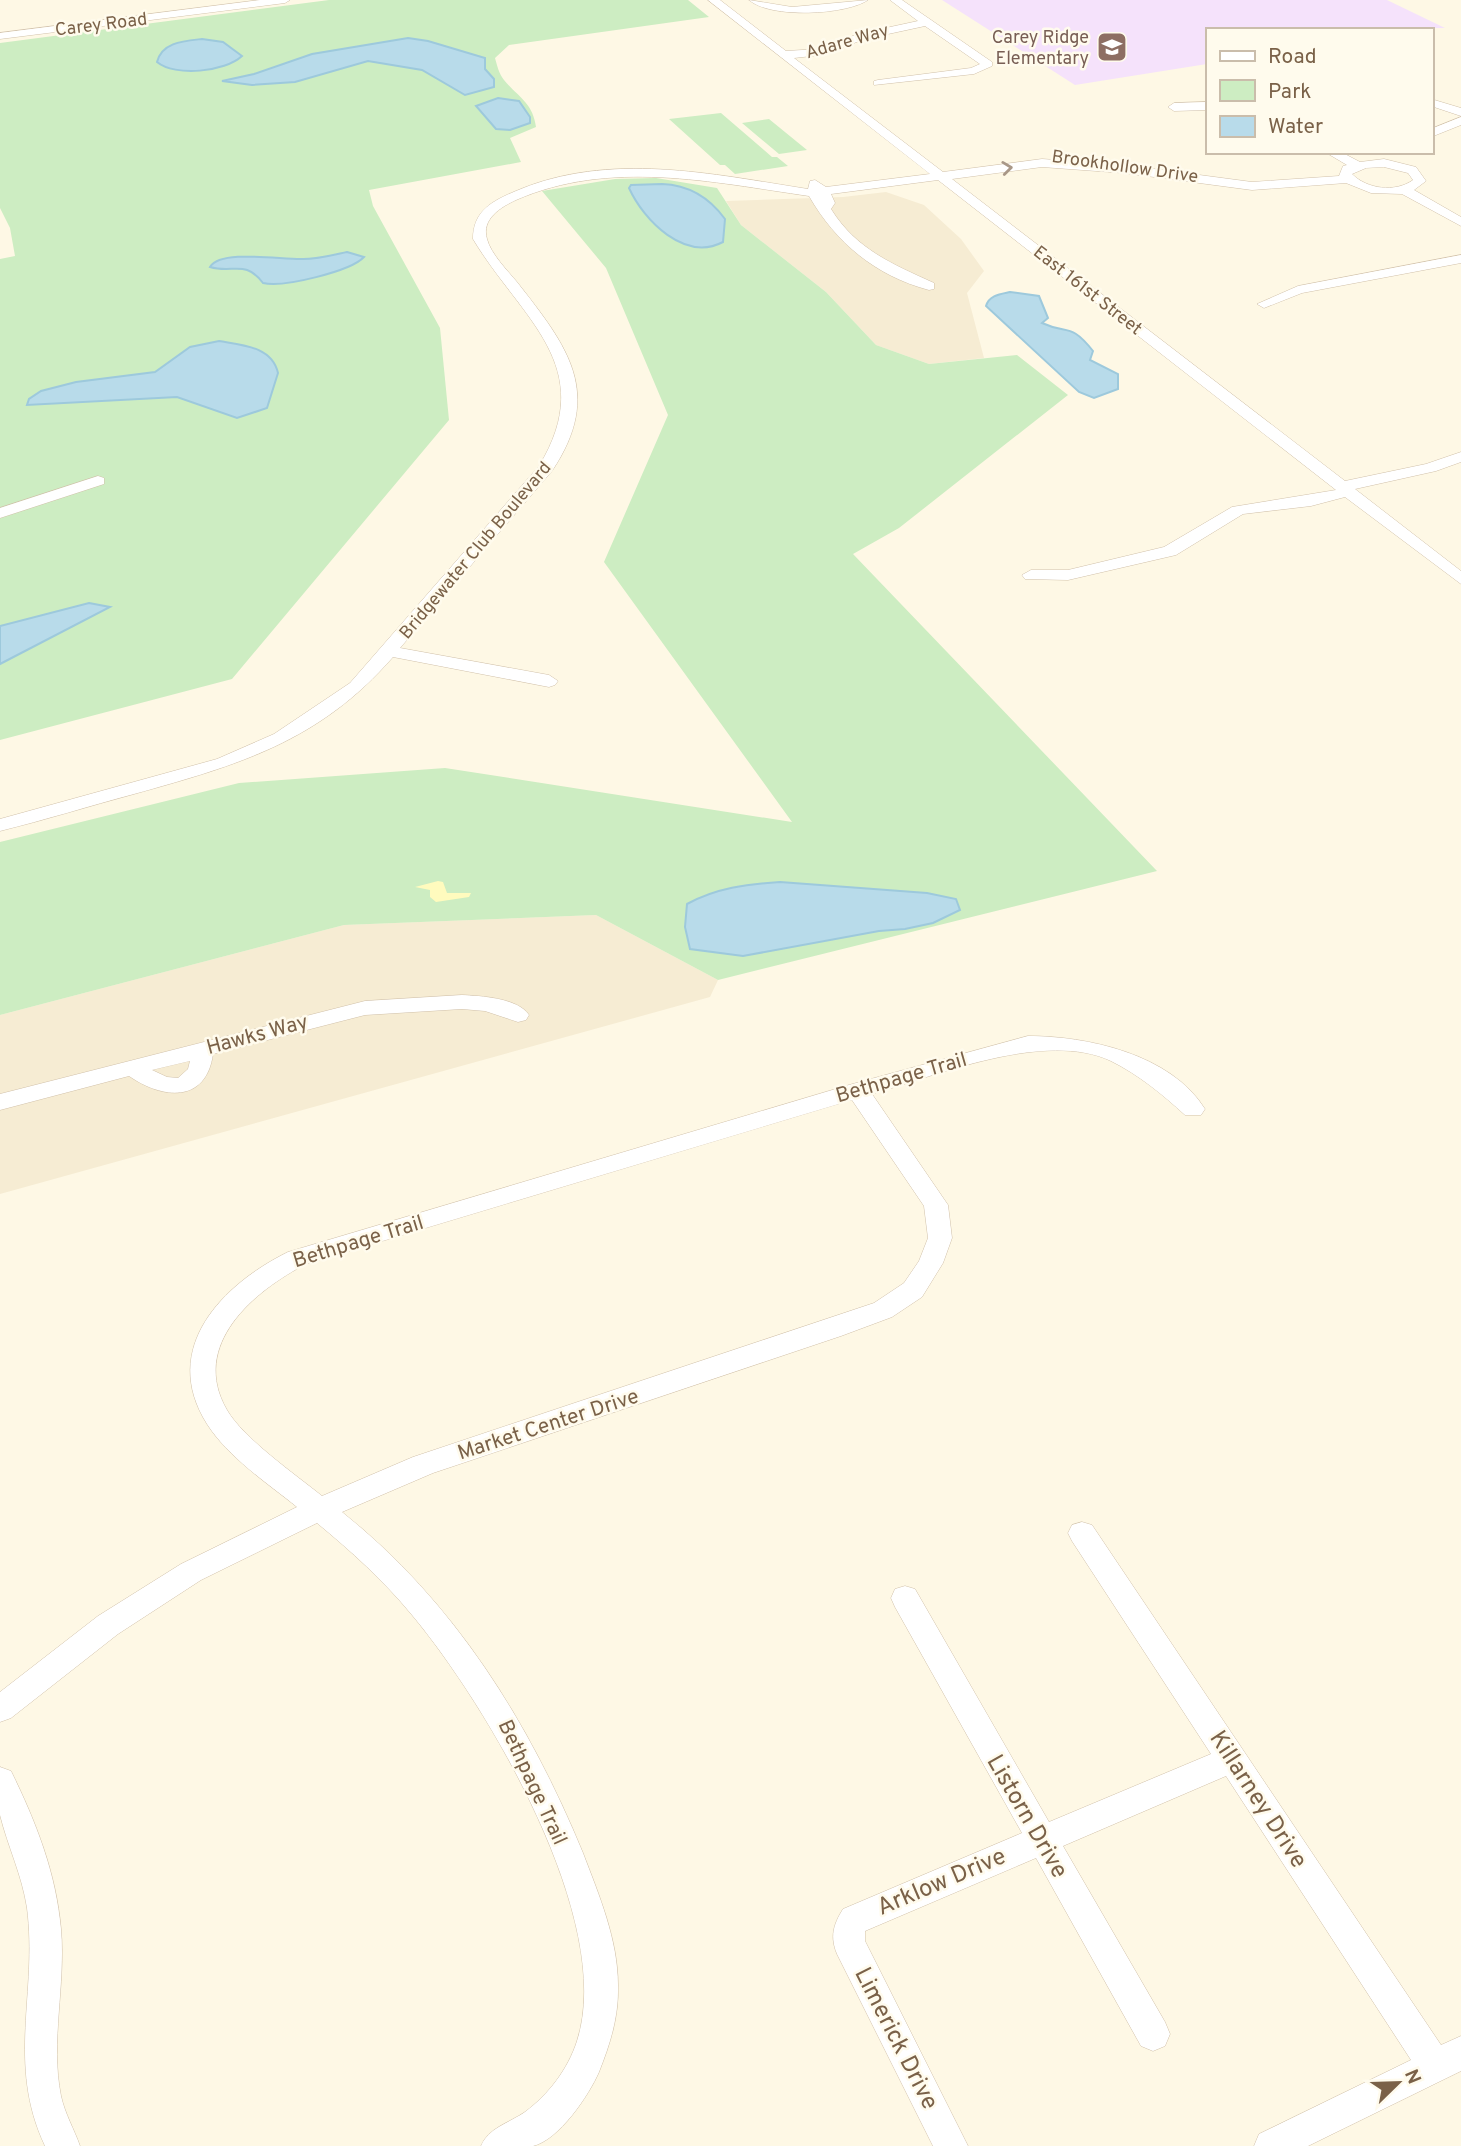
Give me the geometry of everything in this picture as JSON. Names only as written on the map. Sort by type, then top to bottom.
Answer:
[{"type":"street","name":"Carey Road","points":[[0,36],[248,2],[285,0]]},
{"type":"street","name":"East 161st Street","points":[[713,0],[1461,579]]},
{"type":"street","points":[[754,0],[771,10],[863,0]]},
{"type":"street","points":[[878,83],[974,71],[988,64],[895,0]]},
{"type":"street","name":"Adare Way","points":[[784,55],[821,52],[862,36],[924,20]]},
{"type":"street","points":[[1433,103],[1461,112]]},
{"type":"street","points":[[1174,107],[1206,106]]},
{"type":"street","points":[[1433,132],[1461,121]]},
{"type":"street","points":[[1335,154],[1357,165]]},
{"type":"street","points":[[1394,165],[1404,154]]},
{"type":"street","name":"Brookhollow Drive","points":[[934,172],[1059,163],[1252,186],[1347,179],[1376,190],[1405,190]]},
{"type":"street","points":[[1347,179],[1347,169],[1357,165],[1394,165],[1412,170],[1420,178],[1418,185],[1405,190]]},
{"type":"street","name":"Bridgewater Club Boulevard","points":[[0,825],[200,771],[281,738],[358,687],[546,468],[562,442],[571,408],[565,369],[554,345],[480,239],[480,226],[486,214],[520,191],[598,173],[676,173],[773,188],[817,190],[934,172]]},
{"type":"street","points":[[817,190],[817,203],[824,208],[834,229],[849,245],[873,260],[929,286]]},
{"type":"street","points":[[1405,190],[1461,222]]},
{"type":"street","points":[[1264,304],[1298,290],[1461,259]]},
{"type":"street","points":[[1031,575],[1068,575],[1170,551],[1221,518],[1265,504],[1311,501],[1342,487],[1461,457]]},
{"type":"street","points":[[0,513],[98,481]]},
{"type":"street","points":[[389,651],[549,681]]},
{"type":"street","name":"Hawks Way","points":[[0,1102],[132,1067],[149,1081],[176,1086],[192,1078],[198,1071],[203,1049],[326,1016],[398,1003],[488,1004],[518,1016]]},
{"type":"street","name":"Bethpage Trail","points":[[498,2146],[519,2137],[562,2103],[575,2086],[597,2042],[602,1989],[596,1939],[551,1813],[529,1764],[504,1719],[440,1630],[395,1576],[227,1429],[214,1412],[208,1397],[205,1350],[227,1307],[243,1291],[297,1258],[1006,1047],[1047,1042],[1092,1047],[1116,1054],[1165,1083],[1193,1109]]},
{"type":"street","name":"Market Center Drive","points":[[0,1709],[108,1625],[191,1572],[317,1510],[423,1465],[883,1310],[913,1290],[931,1263],[940,1238],[936,1205],[857,1090]]},
{"type":"street","name":"Killarney Drive","points":[[1082,1533],[1232,1759],[1448,2059]]},
{"type":"street","name":"Listorn Drive","points":[[905,1598],[1153,2034]]},
{"type":"street","name":"Arklow Drive","points":[[849,1928],[854,1920],[871,1910],[1232,1759]]},
{"type":"street","points":[[0,1781],[33,1856],[41,1892],[46,1954],[38,2054],[40,2083],[46,2111],[63,2146]]},
{"type":"street","name":"Limerick Drive","points":[[849,1928],[849,1942],[856,1958],[951,2146]]},
{"type":"street","points":[[1271,2146],[1448,2059]]},
{"type":"shaded area","name":"Carey Ridge Elementary","points":[[942,0],[1387,0],[1445,28],[1206,28],[1206,64],[1075,85]]},
{"type":"shaded area","points":[[886,192],[924,205],[961,239],[984,271],[967,293],[984,358],[929,364],[876,345],[826,292],[741,225],[726,201],[843,197]]},
{"type":"shaded area","points":[[596,915],[718,980],[710,997],[0,1194],[0,1015],[344,925]]},
{"type":"green space","points":[[329,0],[688,0],[709,17],[509,45],[495,58],[502,78],[532,112],[536,127],[510,138],[521,162],[369,190],[373,206],[440,328],[449,420],[232,679],[0,740],[0,259],[15,256],[10,228],[0,208],[0,43]]},
{"type":"green space","points":[[721,113],[772,157],[777,157],[788,166],[735,174],[725,165],[720,165],[669,119]]},
{"type":"green space","points":[[769,119],[807,150],[779,154],[742,123]]},
{"type":"green space","points":[[656,178],[717,188],[741,225],[826,292],[876,345],[929,364],[1017,355],[1068,395],[899,528],[853,554],[1157,871],[718,980],[596,915],[344,925],[0,1015],[0,842],[239,783],[445,768],[792,822],[604,562],[668,415],[606,268],[542,191],[615,179]]},
{"type":"sand","points":[[443,882],[447,893],[471,893],[469,897],[436,902],[430,897],[430,890],[415,887]]},
{"type":"water","points":[[408,38],[428,41],[485,58],[485,69],[494,79],[494,87],[465,95],[422,70],[368,61],[295,82],[252,85],[222,81],[254,74],[312,54]]},
{"type":"water","points":[[202,39],[223,42],[242,56],[224,66],[200,71],[175,70],[157,62],[169,46]]},
{"type":"water","points":[[498,98],[519,101],[530,117],[530,123],[510,130],[496,129],[476,106]]},
{"type":"water","points":[[662,184],[690,190],[712,204],[725,219],[723,242],[709,247],[694,247],[667,235],[655,225],[629,188],[631,185]]},
{"type":"water","points":[[347,252],[364,257],[332,273],[285,283],[263,283],[244,269],[210,267],[226,258],[309,259]]},
{"type":"water","points":[[1010,292],[1039,296],[1048,318],[1042,323],[1079,336],[1093,351],[1090,360],[1118,374],[1118,389],[1094,398],[1079,392],[986,306],[993,297]]},
{"type":"water","points":[[219,341],[254,348],[275,364],[278,373],[267,408],[237,418],[177,397],[27,405],[29,399],[41,391],[76,382],[155,372],[190,347]]},
{"type":"water","points":[[89,603],[110,607],[0,664],[0,626]]},
{"type":"water","points":[[780,882],[927,893],[956,899],[960,910],[933,923],[905,929],[879,931],[743,956],[690,949],[685,927],[687,904],[732,888]]},
{"type":"place","name":"Carey Ridge Elementary","points":[[1112,47]]}]
